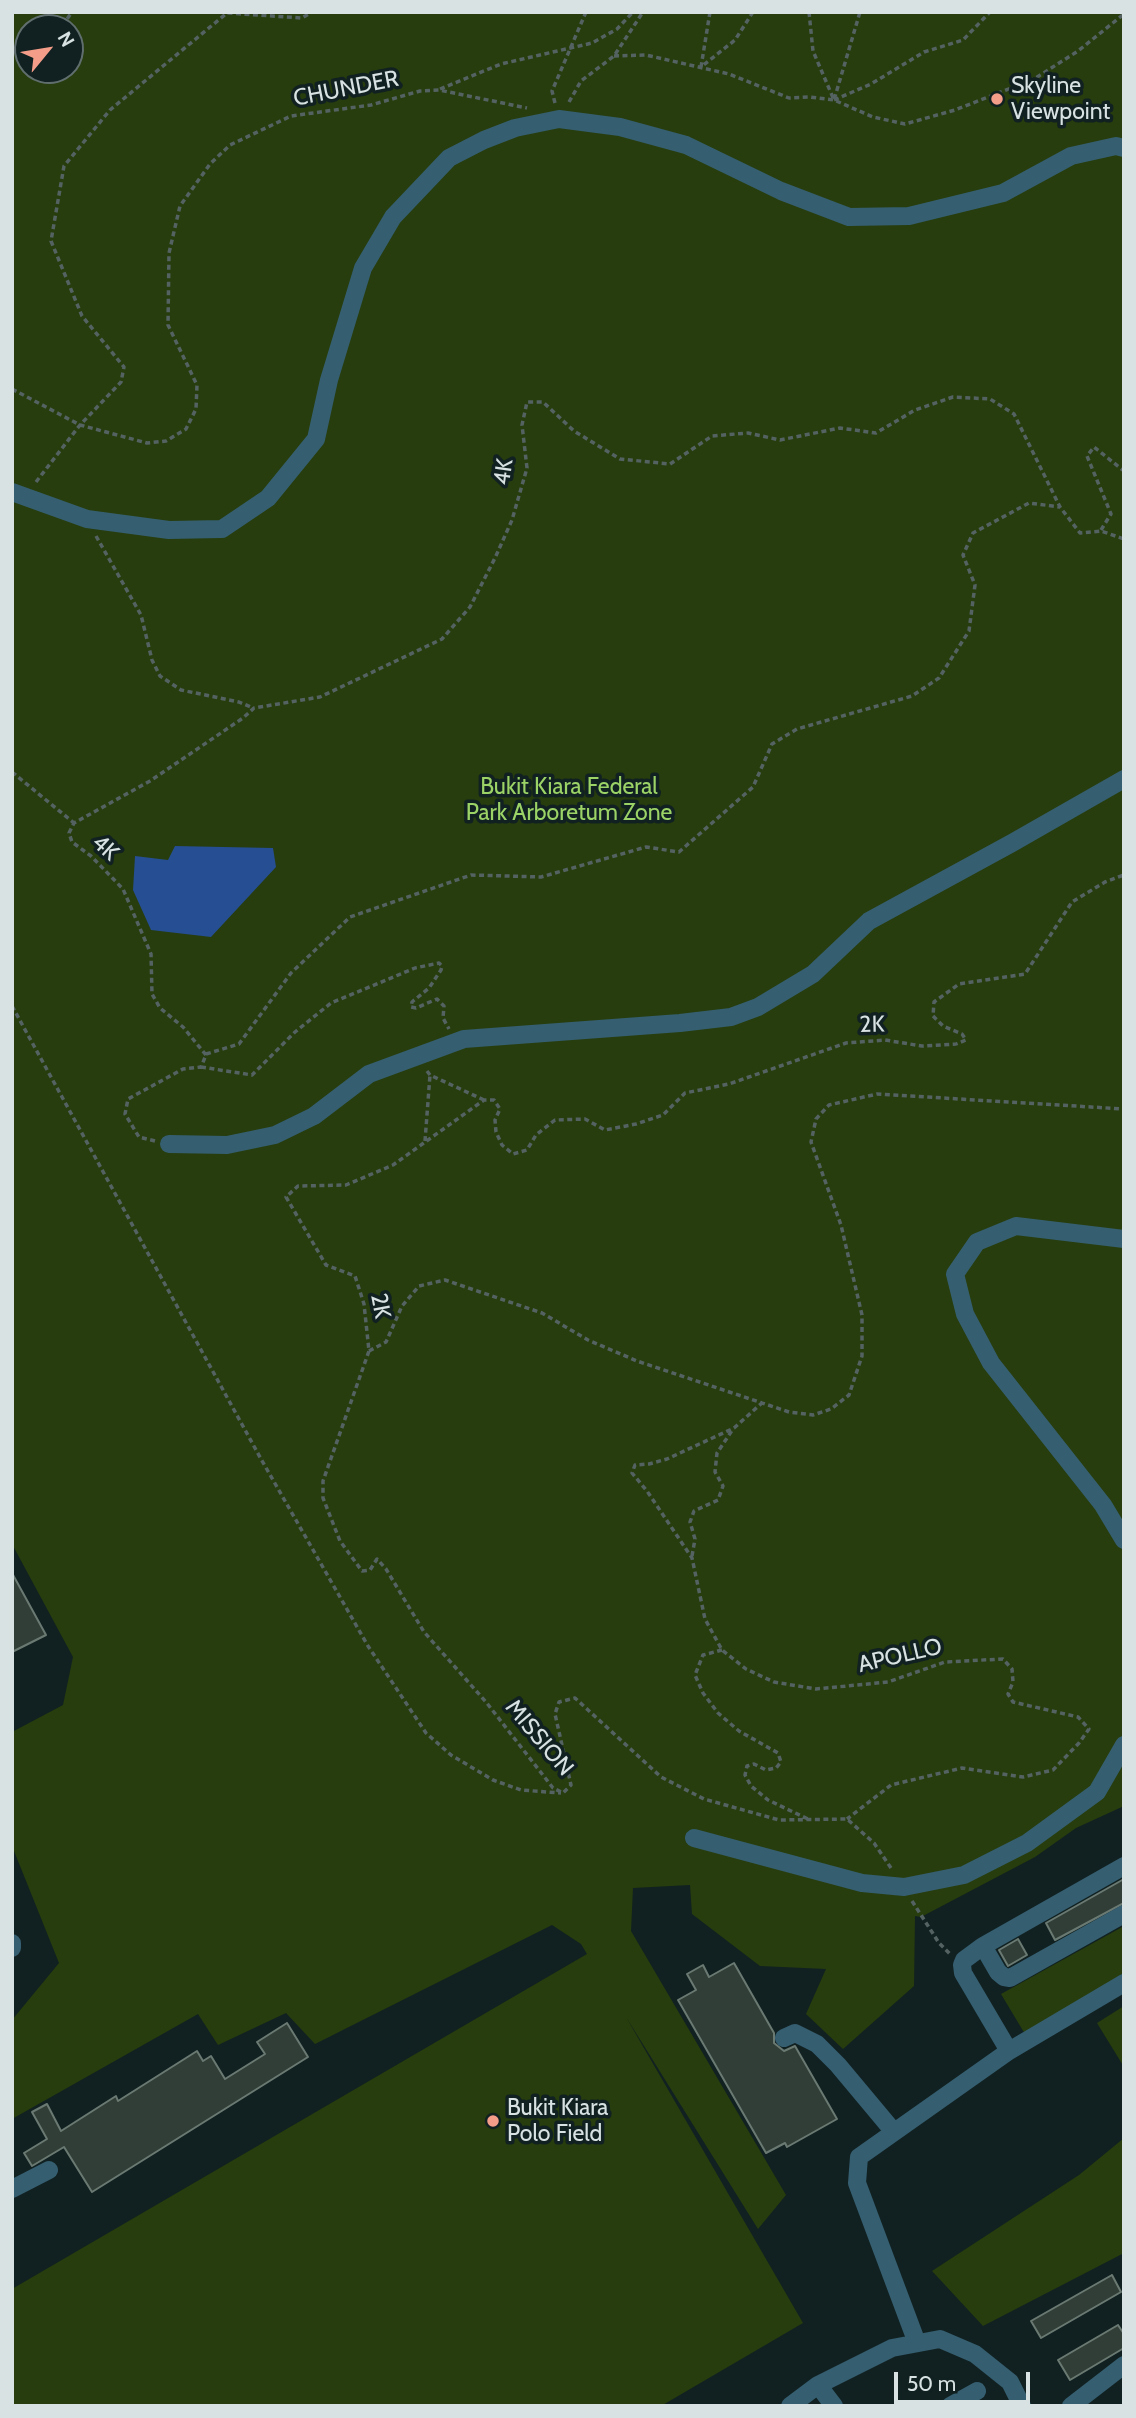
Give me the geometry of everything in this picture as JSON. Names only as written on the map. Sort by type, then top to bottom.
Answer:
[{"type":"street","points":[[18,495],[87,519],[169,530],[222,529],[268,498],[316,439],[329,380],[363,268],[393,217],[449,159],[484,140],[515,128],[559,119],[620,127],[686,145],[781,191],[849,217],[909,216],[1003,193],[1071,156],[1116,146],[1124,148]]},
{"type":"street","points":[[169,1144],[227,1144],[275,1135],[314,1116],[369,1074],[464,1039],[680,1023],[731,1017],[758,1007],[813,974],[869,921],[1124,779]]},
{"type":"street","points":[[1124,1239],[1016,1226],[976,1242],[955,1274],[965,1314],[992,1363],[1103,1505],[1124,1540]]},
{"type":"street","points":[[694,1838],[862,1883],[904,1887],[964,1875],[1027,1843],[1097,1792],[1124,1745]]},
{"type":"street","points":[[1009,2051],[963,1973],[962,1965],[968,1954],[1124,1866]]},
{"type":"street","points":[[983,1946],[998,1972],[1010,1978],[1124,1914]]},
{"type":"street","points":[[12,1942],[12,1948]]},
{"type":"street","points":[[917,2343],[857,2183],[859,2157],[1009,2051],[1124,1983]]},
{"type":"street","points":[[784,2038],[795,2033],[817,2044],[894,2132]]},
{"type":"street","points":[[12,2189],[49,2170]]},
{"type":"street","points":[[790,2406],[818,2385],[892,2348],[940,2339],[975,2354],[1010,2382],[1022,2406]]},
{"type":"street","points":[[1071,2406],[1124,2365]]},
{"type":"street","points":[[818,2385],[834,2406]]},
{"type":"street","points":[[950,2406],[977,2391]]},
{"type":"path","points":[[18,495],[121,382],[124,367],[82,316],[51,241],[64,166],[110,110],[227,13],[302,18],[312,12]]},
{"type":"path","points":[[559,119],[552,91],[586,12]]},
{"type":"path","points":[[439,90],[501,64],[592,43],[617,29],[633,12]]},
{"type":"path","points":[[559,119],[581,81],[614,57],[643,12]]},
{"type":"path","points":[[701,67],[710,12]]},
{"type":"path","points":[[701,67],[735,40],[753,12]]},
{"type":"path","points":[[809,12],[813,51],[834,100]]},
{"type":"path","points":[[834,100],[860,12]]},
{"type":"path","points":[[834,100],[871,84],[924,52],[963,40],[990,12]]},
{"type":"path","points":[[614,57],[646,55],[701,67],[729,74],[789,98],[834,100],[873,117],[905,124],[976,103],[1034,79],[1078,51],[1124,14]]},
{"type":"path","name":"CHUNDER","points":[[12,388],[79,425],[147,443],[166,440],[186,429],[196,409],[197,385],[168,325],[169,253],[180,206],[210,163],[230,145],[291,116],[371,105],[420,91],[439,90],[517,104],[559,119]]},
{"type":"path","name":"4K","points":[[206,1055],[183,1027],[160,1008],[152,994],[151,954],[123,889],[91,856],[72,842],[69,833],[74,824],[150,781],[243,719],[254,708],[320,697],[442,639],[470,607],[512,520],[527,468],[522,425],[527,402],[543,402],[574,431],[620,459],[670,464],[712,436],[748,433],[780,440],[839,428],[876,433],[915,410],[953,397],[990,399],[1014,414],[1060,507],[1080,533],[1101,531]]},
{"type":"path","points":[[1124,471],[1094,447],[1087,456],[1111,514],[1101,531],[1124,539]]},
{"type":"path","points":[[201,1067],[206,1055],[239,1044],[291,973],[350,917],[471,875],[541,877],[646,847],[679,852],[753,787],[772,744],[797,729],[912,696],[939,678],[969,631],[975,585],[962,555],[973,533],[1029,503],[1060,507]]},
{"type":"path","points":[[87,519],[141,615],[152,660],[160,676],[181,690],[239,702],[254,708]]},
{"type":"path","points":[[12,772],[74,824]]},
{"type":"path","name":"2K","points":[[1124,875],[1105,882],[1072,902],[1025,974],[959,984],[934,1002],[933,1016],[943,1026],[962,1034],[966,1040],[956,1044],[922,1046],[885,1040],[846,1043],[729,1084],[685,1093],[663,1115],[636,1124],[606,1129],[585,1119],[555,1120],[536,1135],[527,1150],[513,1154],[502,1145],[496,1132],[495,1119],[500,1109],[494,1100],[484,1100],[393,1165],[346,1185],[299,1186],[286,1197],[326,1265],[355,1276],[364,1304],[369,1351],[386,1342],[401,1306],[419,1286],[444,1280],[542,1313],[588,1339],[637,1361],[789,1412],[813,1415],[831,1409],[849,1395],[862,1356],[862,1315],[841,1225],[811,1142],[816,1119],[829,1105],[877,1094],[1124,1109]]},
{"type":"path","points":[[169,1144],[139,1137],[125,1114],[128,1099],[183,1069],[201,1067],[252,1075],[295,1032],[331,1003],[415,968],[439,964],[442,966],[429,988],[412,1002],[411,1007],[416,1008],[437,999],[444,1006],[443,1018],[450,1031],[464,1039]]},
{"type":"path","points":[[12,1006],[368,1646],[426,1733],[451,1755],[493,1780],[521,1790],[563,1793]]},
{"type":"path","points":[[415,1056],[430,1075],[484,1100]]},
{"type":"path","points":[[425,1141],[430,1075]]},
{"type":"path","name":"MISSION","points":[[369,1351],[323,1481],[323,1498],[340,1541],[362,1570],[370,1570],[377,1559],[386,1569],[424,1632],[486,1702],[553,1788],[563,1793],[571,1785],[555,1714],[559,1702],[575,1698],[661,1777],[704,1799],[779,1820],[847,1819]]},
{"type":"path","name":"APOLLO","points":[[763,1402],[734,1428],[667,1459],[635,1465],[632,1474],[647,1491],[692,1558],[705,1619],[722,1650],[746,1669],[774,1682],[816,1689],[888,1682],[945,1662],[1003,1659],[1012,1669],[1013,1682],[1008,1694],[1013,1702],[1078,1717],[1089,1728],[1079,1743],[1053,1770],[1023,1777],[962,1768],[891,1785],[847,1819]]},
{"type":"path","points":[[692,1558],[695,1539],[690,1522],[694,1511],[718,1500],[723,1486],[715,1472],[717,1453],[734,1428]]},
{"type":"path","points":[[722,1650],[703,1655],[695,1675],[703,1693],[718,1713],[739,1731],[778,1753],[781,1762],[776,1768],[765,1770],[754,1764],[747,1766],[745,1775],[751,1786],[768,1800],[810,1820]]},
{"type":"path","points":[[847,1819],[874,1843],[939,1944],[962,1965]]},
{"type":"green space","name":"Bukit Kiara Federal Park Arboretum Zone","points":[[12,12],[1124,12],[1124,1806],[1076,1828],[1035,1857],[921,1917],[915,1916],[914,1986],[843,2049],[806,2014],[826,1969],[760,1966],[692,1914],[690,1885],[633,1888],[631,1931],[786,2195],[758,2229],[626,2017],[803,2323],[661,2406],[12,2406],[12,2289],[587,1954],[581,1944],[552,1925],[315,2044],[286,2013],[218,2045],[198,2014],[12,2119],[12,2020],[59,1963],[12,1846],[12,1732],[63,1705],[73,1657],[12,1544]]},
{"type":"green space","points":[[1124,1926],[1124,1973],[1025,2034],[1001,1994]]},
{"type":"green space","points":[[1124,2006],[1124,2067],[1097,2023]]},
{"type":"green space","points":[[1124,2138],[1124,2253],[983,2326],[932,2271],[1079,2175]]},
{"type":"water","points":[[175,846],[273,848],[276,867],[211,937],[151,930],[133,890],[135,856],[168,860]]},
{"type":"building","points":[[12,1573],[46,1635],[12,1652]]},
{"type":"building","points":[[1124,1879],[1124,1903],[1055,1940],[1046,1923]]},
{"type":"building","points":[[1018,1939],[1027,1955],[1008,1966],[999,1950]]},
{"type":"building","points":[[734,1963],[774,2033],[774,2043],[784,2051],[795,2046],[837,2119],[787,2147],[785,2143],[766,2153],[678,2000],[696,1990],[687,1974],[703,1965],[709,1977]]},
{"type":"building","points":[[287,2023],[308,2057],[92,2192],[64,2147],[32,2166],[24,2153],[47,2139],[32,2112],[47,2104],[61,2131],[116,2096],[118,2101],[197,2051],[203,2061],[211,2056],[225,2079],[265,2054],[257,2042]]},
{"type":"building","points":[[1112,2275],[1121,2292],[1041,2338],[1031,2321]]},
{"type":"building","points":[[1118,2325],[1124,2334],[1124,2348],[1070,2380],[1058,2360]]},
{"type":"place","name":"Skyline Viewpoint","points":[[997,99]]},
{"type":"place","name":"Bukit Kiara Polo Field","points":[[493,2121]]}]
